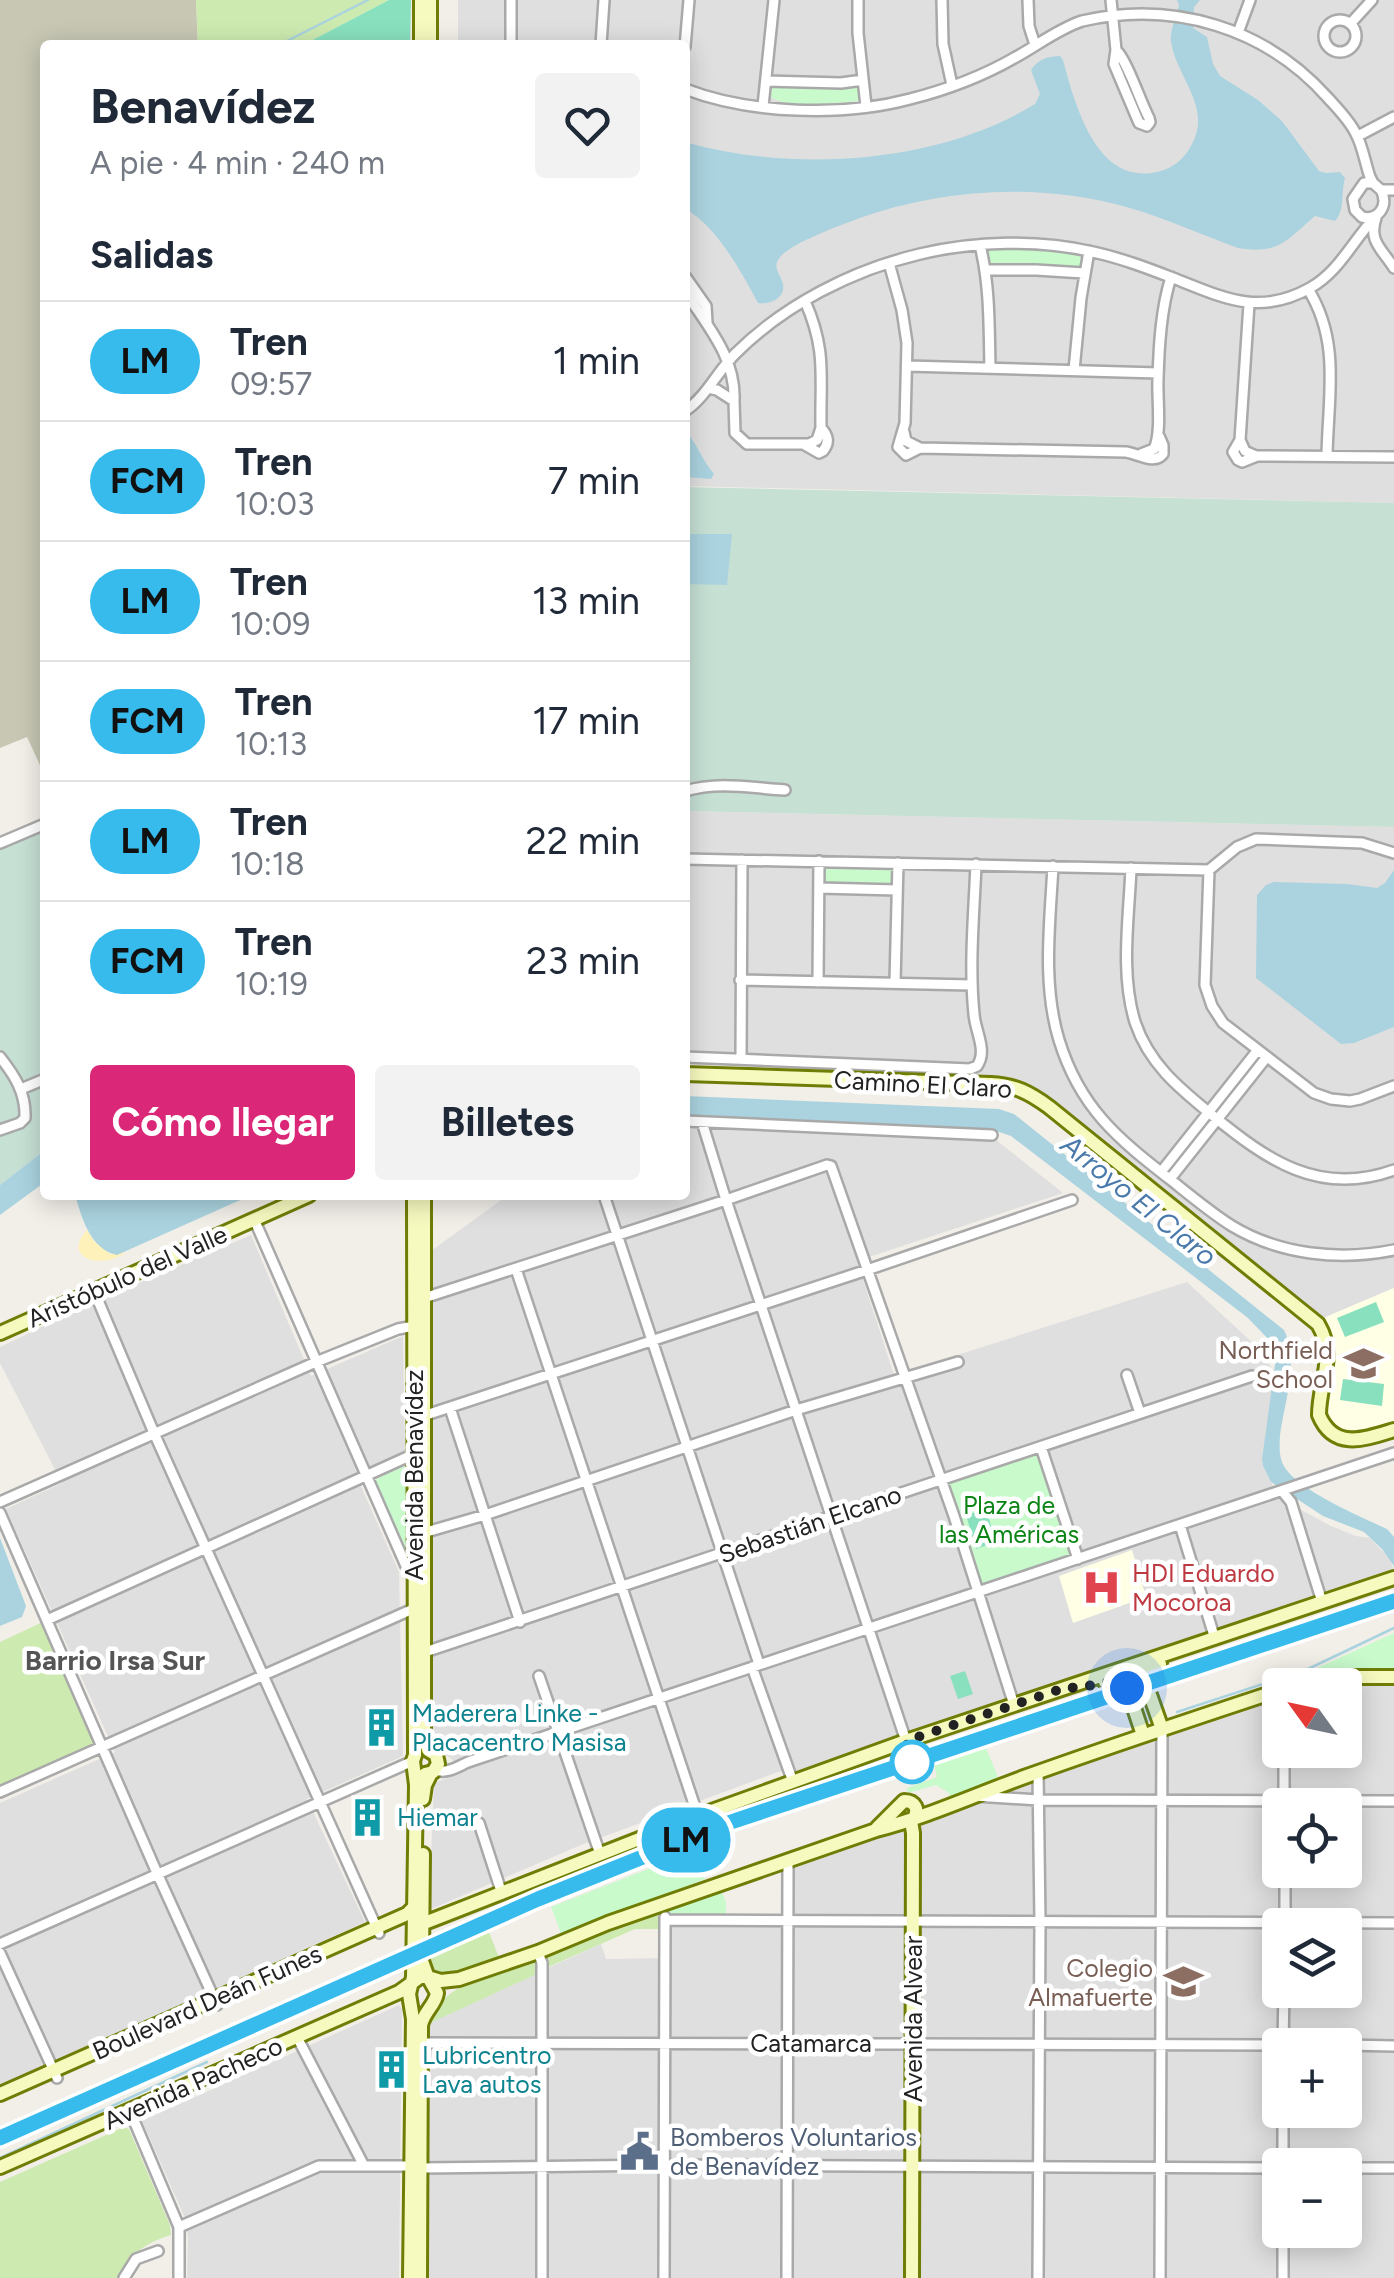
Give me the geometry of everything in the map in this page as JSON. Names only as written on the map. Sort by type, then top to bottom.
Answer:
[{"type":"main road","points":[[421,0],[421,40]]},
{"type":"main road","points":[[430,0],[430,40]]},
{"type":"main road","name":"Camino El Claro","points":[[690,1074],[991,1084],[1024,1090],[1049,1106],[1318,1324],[1328,1350],[1319,1415],[1326,1428],[1343,1439],[1356,1440],[1394,1430]]},
{"type":"main road","name":"Aristóbulo del Valle","points":[[0,1333],[298,1200]]},
{"type":"main road","name":"Avenida Benavídez","points":[[414,1200],[414,1610],[421,1758]]},
{"type":"main road","name":"Avenida Benavídez","points":[[410,2278],[422,2020],[437,1996],[422,1960],[413,1908],[424,1733],[424,1200]]},
{"type":"main road","points":[[417,1930],[698,1816],[906,1741],[1394,1578]]},
{"type":"main road","points":[[1162,1729],[1147,1687],[1146,1670],[1214,1639]]},
{"type":"main road","points":[[1362,1677],[1394,1677]]},
{"type":"main road","points":[[1070,1686],[1075,1689],[1124,1681],[1143,1735]]},
{"type":"main road","points":[[412,1984],[428,1977],[441,1981],[460,1978],[538,1952],[608,1922],[910,1821],[1038,1772],[1262,1696]]},
{"type":"main road","name":"Avenida Benavídez","points":[[420,2278],[413,2019],[409,1994],[417,1930],[423,1796],[426,1780],[438,1764],[421,1758]]},
{"type":"main road","points":[[876,1830],[904,1801],[949,1804]]},
{"type":"main road","points":[[910,1821],[917,1810],[914,1804]]},
{"type":"main road","points":[[896,1810],[900,1820],[910,1821]]},
{"type":"main road","name":"Avenida Alvear","points":[[910,1821],[914,1833],[912,2278]]},
{"type":"main road","name":"Boulevard Deán Funes","points":[[0,2102],[378,1930],[413,1908]]},
{"type":"main road","name":"Boulevard Deán Funes","points":[[378,1930],[398,1926],[417,1930]]},
{"type":"main road","points":[[386,1997],[398,1996],[421,2007],[432,2006],[460,1978]]},
{"type":"main road","name":"Avenida Pacheco","points":[[0,2167],[412,1984]]},
{"type":"main road","name":"Boulevard Deán Funes","points":[[0,2094],[55,2074]]},
{"type":"street","points":[[511,40],[512,0]]},
{"type":"street","points":[[601,40],[604,0]]},
{"type":"street","points":[[686,40],[689,0]]},
{"type":"street","points":[[763,106],[774,0]]},
{"type":"street","points":[[858,0],[866,106]]},
{"type":"street","points":[[942,0],[943,44],[952,86]]},
{"type":"street","points":[[1028,0],[1029,26],[1035,45]]},
{"type":"street","points":[[1111,0],[1118,77],[1139,124],[1147,126],[1150,122],[1123,57],[1116,50]]},
{"type":"street","points":[[1239,30],[1250,0]]},
{"type":"street","points":[[1351,23],[1372,0]]},
{"type":"street","points":[[690,91],[763,106],[814,110],[909,100],[993,69],[1075,24],[1135,11],[1174,12],[1239,30],[1293,63],[1358,136],[1373,185],[1389,205],[1358,235],[1342,262],[1322,280],[1282,299],[1249,304],[1220,298],[1140,265],[1089,250],[1027,244],[980,245],[889,262],[851,276],[764,330],[728,361],[690,407]]},
{"type":"street","points":[[766,81],[862,80]]},
{"type":"street","points":[[1358,136],[1394,117]]},
{"type":"street","points":[[1376,216],[1362,218],[1355,210],[1353,198],[1373,185],[1394,190]]},
{"type":"street","points":[[1373,238],[1376,216]]},
{"type":"street","points":[[1358,235],[1362,218]]},
{"type":"street","points":[[1358,235],[1373,238],[1393,265]]},
{"type":"street","points":[[980,245],[986,270],[990,368]]},
{"type":"street","points":[[1074,370],[1089,250]]},
{"type":"street","points":[[889,262],[905,324],[904,432],[906,441],[920,448],[1141,454],[1154,448],[1159,436],[1158,373],[1164,306],[1171,277]]},
{"type":"street","points":[[986,270],[1084,274]]},
{"type":"street","points":[[690,283],[706,306],[707,322]]},
{"type":"street","points":[[1308,289],[1324,318],[1330,346],[1328,456]]},
{"type":"street","points":[[690,298],[728,361],[734,377],[734,429],[747,444],[805,445],[817,440],[822,428],[821,348],[805,302]]},
{"type":"street","points":[[1249,304],[1240,440],[1233,452],[1238,460],[1246,462],[1258,456],[1394,457]]},
{"type":"street","points":[[907,366],[1158,373]]},
{"type":"street","points":[[708,388],[734,401]]},
{"type":"street","points":[[690,790],[722,784],[785,790]]},
{"type":"street","points":[[0,844],[40,826]]},
{"type":"street","points":[[690,859],[1208,870],[1237,847],[1256,839],[1362,843],[1394,853]]},
{"type":"street","points":[[740,1059],[742,860]]},
{"type":"street","points":[[818,982],[819,861]]},
{"type":"street","points":[[895,982],[898,862]]},
{"type":"street","points":[[690,1057],[970,1070],[980,1063],[983,1054],[975,1023],[972,985],[976,864]]},
{"type":"street","points":[[1053,866],[1050,995],[1059,1040],[1082,1092],[1100,1119],[1132,1150],[1232,1226],[1273,1244],[1323,1254],[1352,1256],[1394,1250]]},
{"type":"street","points":[[1131,868],[1128,984],[1136,1024],[1162,1072],[1268,1157],[1305,1173],[1349,1178],[1394,1170]]},
{"type":"street","points":[[1208,870],[1206,991],[1219,1018],[1306,1089],[1330,1099],[1360,1100],[1394,1086]]},
{"type":"street","points":[[819,888],[897,890]]},
{"type":"street","points":[[740,980],[972,985]]},
{"type":"street","points":[[1170,1179],[1261,1054]]},
{"type":"street","points":[[0,1057],[17,1079],[26,1107],[20,1124],[0,1130]]},
{"type":"street","points":[[21,1089],[40,1080]]},
{"type":"street","points":[[1161,1172],[1213,1116]]},
{"type":"street","points":[[690,1122],[992,1135]]},
{"type":"street","points":[[702,1122],[906,1741]]},
{"type":"street","points":[[424,1298],[827,1164],[832,1166],[979,1592],[1014,1706]]},
{"type":"street","points":[[606,1200],[723,1554],[793,1782]]},
{"type":"street","points":[[423,1416],[1072,1200]]},
{"type":"street","points":[[254,1220],[406,1566],[414,1573]]},
{"type":"street","points":[[516,1269],[698,1816]]},
{"type":"street","points":[[94,1291],[378,1930]]},
{"type":"street","points":[[0,1502],[316,1362],[398,1328],[414,1326]]},
{"type":"street","points":[[423,1534],[796,1410],[958,1362]]},
{"type":"street","points":[[1127,1376],[1140,1414]]},
{"type":"street","name":"Sebastián Elcano","points":[[425,1652],[1252,1376]]},
{"type":"street","points":[[450,1408],[520,1622]]},
{"type":"street","points":[[1041,1447],[1078,1559]]},
{"type":"street","points":[[433,1772],[446,1771],[1394,1453]]},
{"type":"street","points":[[47,1620],[414,1454]]},
{"type":"street","points":[[1282,1492],[1291,1502],[1322,1602]]},
{"type":"street","points":[[0,1513],[215,2002]]},
{"type":"street","points":[[1180,1525],[1214,1639]]},
{"type":"street","points":[[0,1792],[414,1610]]},
{"type":"street","points":[[539,1676],[600,1854]]},
{"type":"street","points":[[1160,2278],[1162,1729]]},
{"type":"street","points":[[0,1944],[421,1758],[468,1762]]},
{"type":"street","points":[[1038,1772],[1038,2278]]},
{"type":"street","points":[[972,1796],[1262,1802]]},
{"type":"street","points":[[1362,1802],[1394,1801]]},
{"type":"street","points":[[479,1823],[502,1894]]},
{"type":"street","points":[[787,2278],[788,1860]]},
{"type":"street","points":[[660,1905],[666,1920],[664,2278]]},
{"type":"street","points":[[666,1920],[1262,1923]]},
{"type":"street","points":[[1362,1923],[1394,1923]]},
{"type":"street","points":[[0,1952],[55,2074]]},
{"type":"street","points":[[538,1952],[542,1963],[542,2278]]},
{"type":"street","points":[[297,2037],[362,2164]]},
{"type":"street","name":"Catamarca","points":[[421,2043],[1262,2045]]},
{"type":"street","points":[[1362,2045],[1394,2046]]},
{"type":"street","points":[[130,2111],[179,2227],[179,2278]]},
{"type":"street","points":[[179,2227],[325,2164],[1262,2166]]},
{"type":"street","points":[[1362,2168],[1394,2168]]},
{"type":"street","points":[[1283,2248],[1283,2278]]},
{"type":"street","points":[[124,2278],[136,2259],[158,2251]]},
{"type":"shaded area","points":[[0,0],[196,0],[198,40],[40,40],[40,765],[27,737],[0,748]]},
{"type":"shaded area","points":[[458,0],[1394,0],[1394,503],[690,486],[690,40],[458,40]]},
{"type":"shaded area","points":[[690,487],[1394,503],[1394,827],[690,811]]},
{"type":"shaded area","points":[[690,811],[1394,827],[1394,1288],[1321,1319],[1035,1089],[1010,1077],[690,1064]]},
{"type":"shaded area","points":[[40,832],[40,1154],[0,1185],[0,850]]},
{"type":"shaded area","points":[[690,1126],[995,1139],[1063,1193],[857,1261],[894,1375],[1187,1282],[1258,1348],[1275,1373],[1262,1459],[1279,1498],[1331,1526],[1370,1538],[1390,1559],[1394,1570],[797,1771],[778,1772],[581,1845],[429,1910],[434,1783],[459,1774],[452,1759],[429,1732],[431,1251],[501,1200],[690,1200]]},
{"type":"shaded area","points":[[251,1235],[311,1376],[403,1336],[405,1452],[355,1473],[399,1572],[403,1756],[307,1799],[365,1922],[0,2085],[0,1803],[115,1752],[6,1509],[62,1483],[0,1363],[0,1347]]},
{"type":"shaded area","name":"Northfield School","points":[[1394,1288],[1394,1421],[1362,1431],[1339,1430],[1327,1411],[1333,1355],[1330,1334],[1321,1319]]},
{"type":"shaded area","name":"HDI Eduardo Mocoroa","points":[[1132,1550],[1146,1597],[1073,1623],[1059,1576]]},
{"type":"shaded area","points":[[1362,1682],[1394,1682],[1394,2278],[427,2278],[428,2022],[601,1944],[606,1959],[667,1958],[669,1923],[793,1927],[794,1863],[906,1828],[1045,1775],[1262,1705],[1262,1768],[1362,1768]]},
{"type":"shaded area","points":[[399,2005],[402,2009],[399,2278],[187,2278],[185,2218],[142,2121]]},
{"type":"green space","points":[[196,0],[389,0],[313,40],[198,40]]},
{"type":"green space","points":[[389,0],[411,0],[410,40],[313,40]]},
{"type":"green space","points":[[776,86],[858,86],[861,97],[858,101],[837,103],[787,103],[769,96]]},
{"type":"green space","points":[[1007,247],[1075,252],[1081,258],[1081,266],[992,265],[987,257],[990,251]]},
{"type":"green space","points":[[819,861],[898,863],[897,890],[819,888]]},
{"type":"green space","points":[[1376,1302],[1384,1322],[1345,1337],[1337,1318]]},
{"type":"green space","points":[[1343,1379],[1384,1384],[1382,1406],[1340,1400]]},
{"type":"green space","name":"Plaza de las Américas","points":[[1038,1452],[1072,1556],[982,1586],[946,1482]]},
{"type":"green space","points":[[399,1466],[406,1467],[409,1474],[409,1560],[374,1481]]},
{"type":"green space","points":[[986,1509],[996,1542],[976,1549],[966,1515]]},
{"type":"green space","points":[[47,1620],[101,1746],[0,1792],[0,1642]]},
{"type":"green space","points":[[1394,1633],[1394,1673],[1317,1668]]},
{"type":"green space","points":[[965,1671],[973,1694],[958,1699],[950,1676]]},
{"type":"green space","points":[[986,1748],[1000,1782],[952,1799],[936,1785],[908,1793],[907,1788],[937,1777],[934,1764]]},
{"type":"green space","points":[[694,1851],[705,1879],[562,1936],[551,1907]]},
{"type":"green space","points":[[721,1889],[726,1917],[670,1916],[668,1908]]},
{"type":"green space","points":[[652,1913],[660,1919],[660,1929],[635,1929],[546,1968],[548,1952]]},
{"type":"green space","points":[[489,1932],[500,1960],[455,1977],[433,1974],[426,1958]]},
{"type":"green space","points":[[533,1962],[540,1965],[539,1973],[430,2023],[427,2021],[447,1996],[460,1988]]},
{"type":"green space","points":[[124,2127],[129,2129],[171,2235],[140,2250],[118,2278],[0,2278],[0,2182]]},
{"type":"sand","points":[[87,1230],[110,1254],[125,1253],[105,1261],[87,1258],[79,1248]]},
{"type":"water","points":[[1177,0],[1200,0],[1194,7],[1193,28],[1207,37],[1220,76],[1282,121],[1319,171],[1340,172],[1345,178],[1342,207],[1335,221],[1315,216],[1281,244],[1252,250],[1144,212],[1096,200],[1027,192],[958,195],[890,209],[796,245],[777,263],[782,293],[772,302],[758,303],[718,238],[690,212],[690,143],[772,158],[864,157],[910,151],[955,140],[1035,104],[1040,94],[1031,70],[1040,61],[1056,56],[1063,60],[1090,134],[1108,159],[1136,173],[1164,170],[1184,156],[1197,130],[1196,105],[1171,42]]},
{"type":"water","points":[[690,436],[714,474],[711,479],[690,477]]},
{"type":"water","points":[[690,534],[732,534],[727,585],[690,584]]},
{"type":"water","points":[[1394,870],[1394,1027],[1354,1043],[1341,1044],[1256,978],[1257,895],[1274,882],[1377,888]]},
{"type":"water","name":"Arroyo El Claro","points":[[690,1096],[999,1109],[1014,1114],[1284,1330],[1291,1360],[1280,1436],[1282,1462],[1288,1472],[1313,1491],[1387,1529],[1394,1537],[1394,1566],[1364,1532],[1323,1516],[1271,1482],[1262,1459],[1276,1358],[1273,1344],[1248,1318],[1011,1136],[993,1130],[690,1118]]},
{"type":"water","points":[[40,1154],[40,1186],[0,1215],[0,1185]]},
{"type":"water","points":[[77,1200],[241,1200],[117,1255],[100,1246],[84,1223]]},
{"type":"water","points":[[0,1538],[26,1606],[22,1617],[0,1626]]},
{"type":"waterway","points":[[289,40],[368,0]]},
{"type":"waterway","points":[[1177,1712],[1287,1679],[1394,1628]]},
{"type":"waterway","points":[[0,2158],[207,2062]]},
{"type":"railway","points":[[0,2138],[539,1899],[725,1824],[1394,1601]]},
{"type":"train","name":"LM","points":[[0,2138],[538,1899],[725,1824],[1394,1601]]},
{"type":"place","name":"Northfield School","points":[[1363,1364]]},
{"type":"place","name":"HDI Eduardo Mocoroa","points":[[1102,1587]]},
{"type":"place","name":"Maderera Linke - Placacentro Masisa","points":[[382,1727]]},
{"type":"place","name":"Hiemar","points":[[367,1817]]},
{"type":"place","name":"Colegio Almafuerte","points":[[1183,1982]]},
{"type":"place","name":"Lubricentro Lava autos","points":[[392,2069]]},
{"type":"place","name":"Bomberos Voluntarios de Benavídez","points":[[640,2151]]},
{"type":"district","name":"Barrio Irsa Sur","points":[[115,1660]]},
{"type":"route","points":[[912,1762],[906,1741],[1070,1686],[1075,1689],[1119,1679],[1127,1688]]}]
